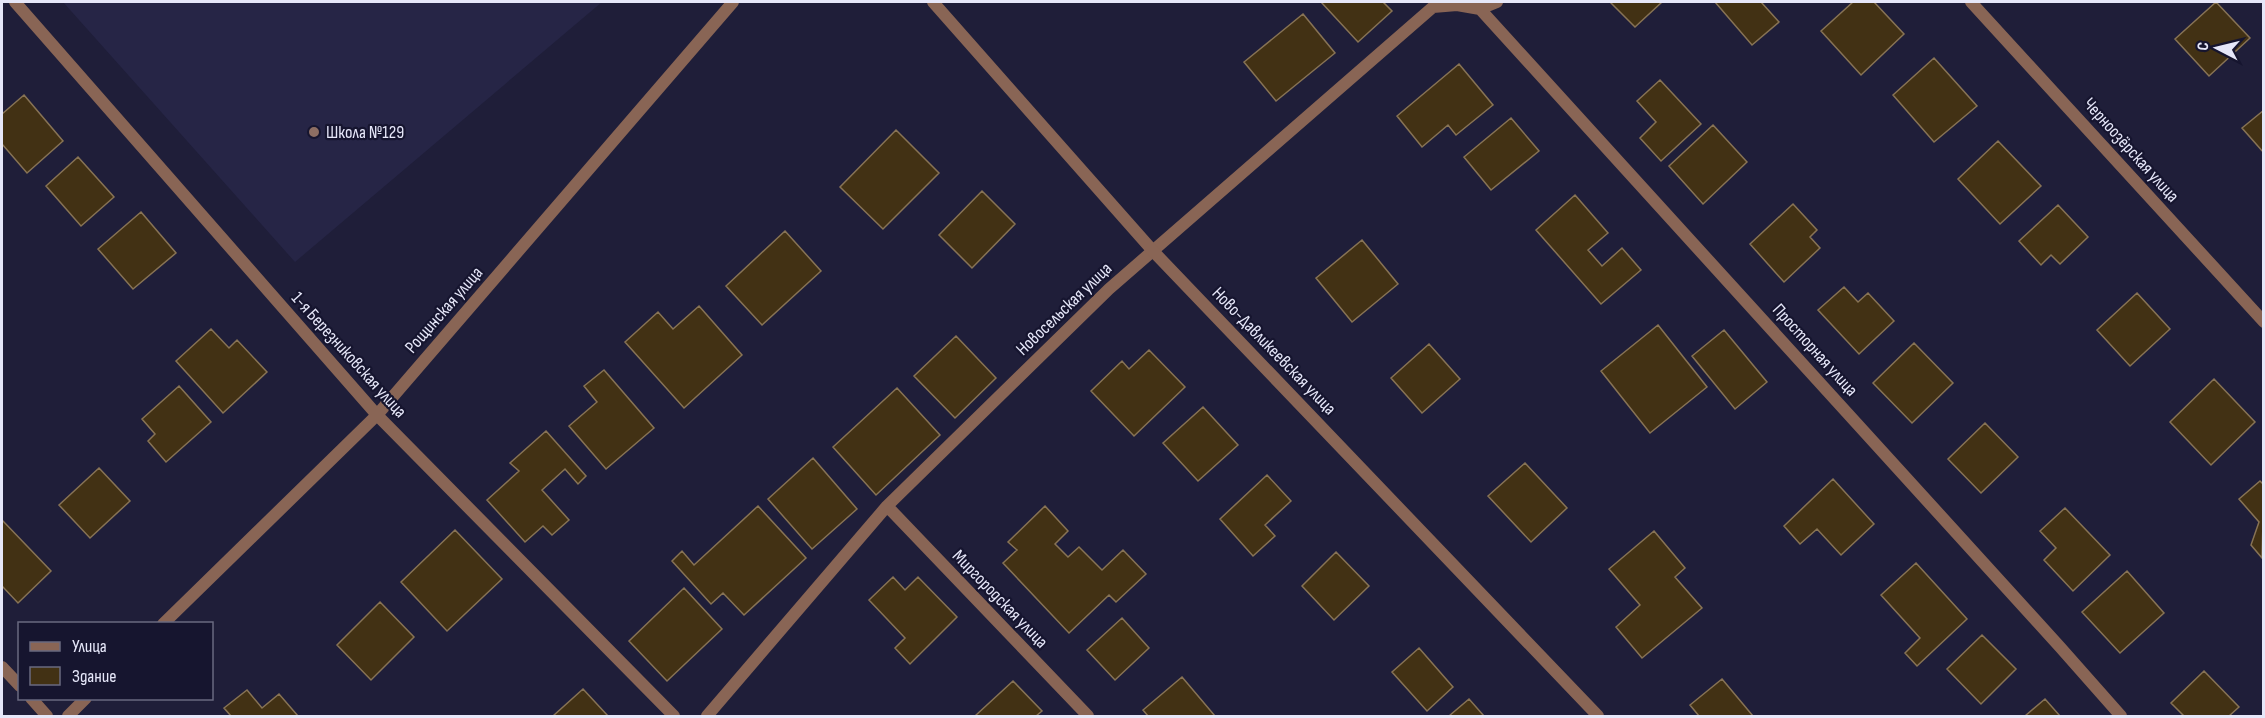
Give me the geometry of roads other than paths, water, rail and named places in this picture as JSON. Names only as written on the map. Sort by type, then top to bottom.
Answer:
[{"type":"street","name":"1-я Березниковская улица","points":[[15,2],[377,415],[674,717]]},
{"type":"street","name":"Рощинская улица","points":[[165,622],[377,415],[733,2]]},
{"type":"street","name":"Ново-Давликеевская улица","points":[[933,2],[1153,251],[1598,717]]},
{"type":"street","name":"Новосельская улица","points":[[708,717],[887,506],[1109,289],[1433,7],[1457,5],[1480,9],[1497,2]]},
{"type":"street","name":"Черноозёрская улица","points":[[1971,2],[2264,322]]},
{"type":"street","name":"Просторная улица","points":[[1480,9],[2061,647],[2121,717]]},
{"type":"street","name":"Миргородская улица","points":[[887,506],[1088,717]]},
{"type":"street","points":[[2,667],[18,684]]},
{"type":"street","points":[[32,700],[47,717]]},
{"type":"street","points":[[68,717],[85,700]]},
{"type":"place","name":"Школа №129","points":[[314,132]]}]
